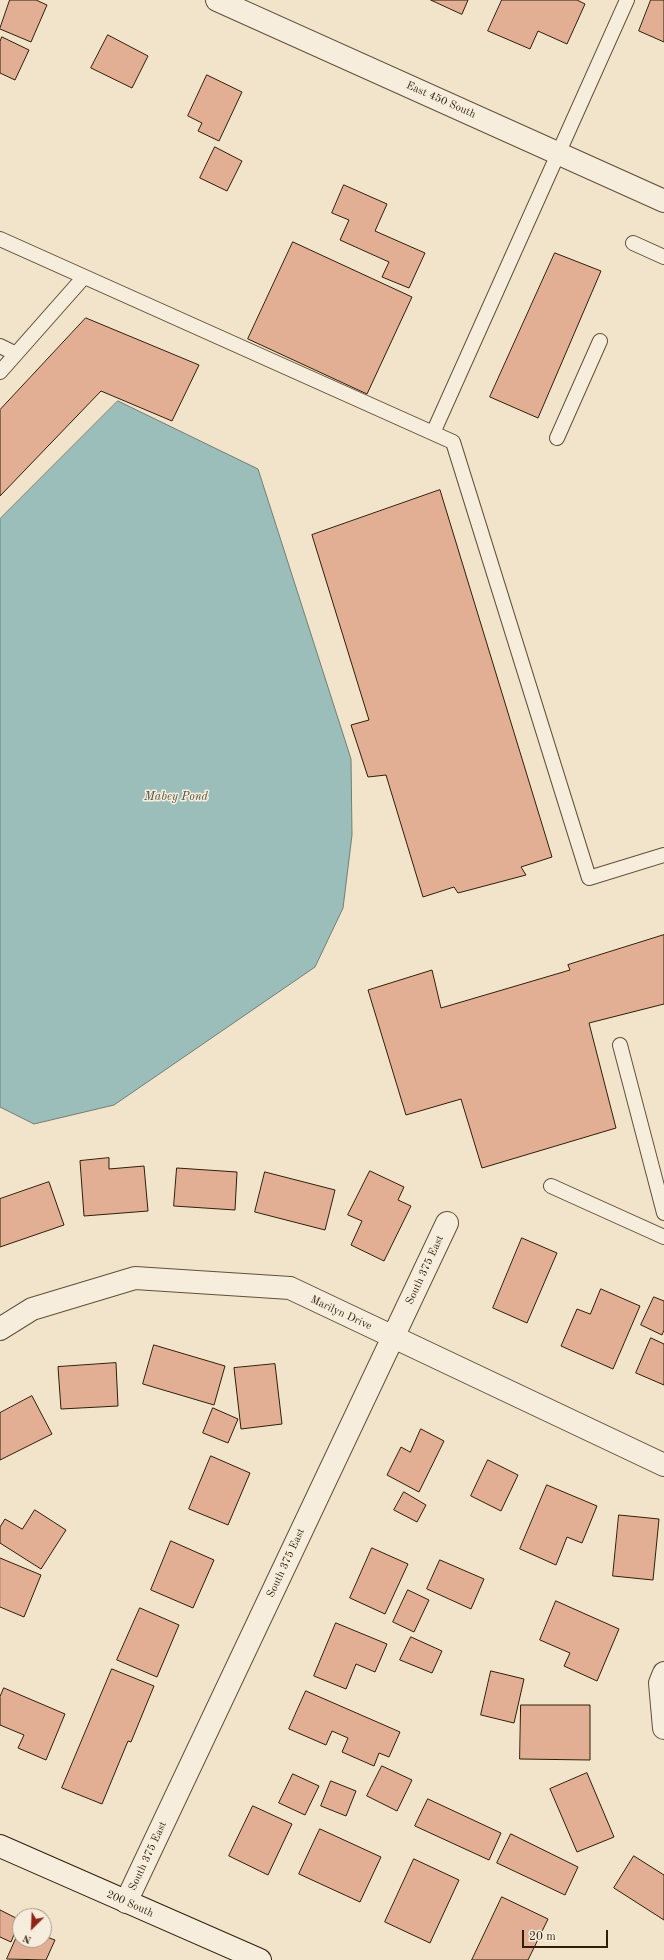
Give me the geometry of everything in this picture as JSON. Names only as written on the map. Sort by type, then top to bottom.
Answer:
[{"type":"street","name":"East 450 South","points":[[218,0],[664,201]]},
{"type":"street","name":"South 375 East","points":[[126,1902],[447,1223]]},
{"type":"street","name":"Marilyn Drive","points":[[0,1329],[32,1309],[135,1278],[290,1288],[664,1465]]},
{"type":"street","points":[[664,1673],[660,1682],[664,1728]]},
{"type":"street","name":"200 South","points":[[0,1846],[260,1960]]},
{"type":"lane","points":[[434,433],[627,0]]},
{"type":"lane","points":[[0,239],[453,442],[589,878],[664,855]]},
{"type":"lane","points":[[633,243],[664,257]]},
{"type":"lane","points":[[0,372],[84,277]]},
{"type":"lane","points":[[557,438],[600,341]]},
{"type":"lane","points":[[0,346],[16,354]]},
{"type":"lane","points":[[620,1045],[664,1212]]},
{"type":"lane","points":[[551,1186],[664,1237]]},
{"type":"water","name":"Mabey Pond","points":[[118,401],[258,469],[351,759],[352,835],[343,908],[315,967],[114,1105],[34,1124],[0,1107],[0,519]]},
{"type":"building","points":[[10,0],[36,0],[47,5],[31,42],[0,29]]},
{"type":"building","points":[[431,0],[468,0],[462,14]]},
{"type":"building","points":[[502,0],[577,0],[585,4],[567,44],[538,31],[530,49],[488,31]]},
{"type":"building","points":[[651,0],[664,0],[664,42],[639,31]]},
{"type":"building","points":[[108,35],[148,56],[132,88],[91,68]]},
{"type":"building","points":[[2,37],[29,50],[15,80],[0,73],[0,42]]},
{"type":"building","points":[[207,75],[242,92],[219,141],[198,131],[202,123],[188,116]]},
{"type":"building","points":[[215,147],[242,161],[227,191],[200,178]]},
{"type":"building","points":[[344,185],[387,204],[375,231],[425,253],[409,288],[382,277],[389,262],[340,240],[349,220],[332,213]]},
{"type":"building","points":[[293,242],[412,297],[367,394],[248,339]]},
{"type":"building","points":[[555,253],[601,271],[538,418],[490,397]]},
{"type":"building","points":[[86,318],[199,365],[172,421],[101,391],[0,496],[0,410]]},
{"type":"building","points":[[440,490],[552,857],[521,867],[526,875],[458,893],[454,887],[423,897],[386,775],[368,777],[351,725],[369,720],[312,535]]},
{"type":"building","points":[[664,935],[664,1004],[589,1023],[616,1128],[482,1168],[461,1099],[406,1115],[368,990],[432,970],[441,1008],[570,970],[568,965]]},
{"type":"building","points":[[109,1158],[109,1169],[144,1166],[148,1211],[84,1216],[80,1161]]},
{"type":"building","points":[[177,1168],[237,1172],[235,1210],[174,1206]]},
{"type":"building","points":[[370,1171],[404,1187],[398,1200],[411,1206],[384,1261],[351,1245],[362,1221],[348,1215]]},
{"type":"building","points":[[265,1172],[335,1190],[325,1230],[255,1212]]},
{"type":"building","points":[[49,1182],[64,1225],[0,1247],[0,1199]]},
{"type":"building","points":[[522,1238],[557,1253],[527,1323],[493,1308]]},
{"type":"building","points":[[601,1289],[640,1306],[613,1369],[561,1346],[577,1309],[590,1314]]},
{"type":"building","points":[[654,1297],[664,1301],[664,1330],[662,1335],[641,1325]]},
{"type":"building","points":[[651,1338],[664,1344],[664,1385],[636,1373]]},
{"type":"building","points":[[154,1345],[225,1366],[214,1405],[143,1384]]},
{"type":"building","points":[[116,1363],[118,1406],[61,1409],[58,1367]]},
{"type":"building","points":[[275,1364],[282,1424],[241,1429],[234,1368]]},
{"type":"building","points":[[32,1396],[52,1434],[0,1460],[0,1413]]},
{"type":"building","points":[[213,1408],[238,1419],[228,1443],[203,1433]]},
{"type":"building","points":[[421,1429],[444,1441],[419,1492],[387,1475],[401,1447],[410,1452]]},
{"type":"building","points":[[211,1456],[250,1473],[228,1525],[189,1509]]},
{"type":"building","points":[[488,1460],[518,1475],[501,1511],[471,1496]]},
{"type":"building","points":[[547,1485],[597,1506],[582,1543],[567,1537],[556,1565],[520,1549]]},
{"type":"building","points":[[404,1492],[426,1505],[417,1522],[394,1510]]},
{"type":"building","points":[[35,1510],[66,1530],[41,1569],[0,1543],[0,1527],[5,1519],[22,1529]]},
{"type":"building","points":[[619,1515],[659,1519],[653,1580],[613,1576]]},
{"type":"building","points":[[171,1541],[214,1560],[193,1608],[151,1590]]},
{"type":"building","points":[[372,1548],[408,1564],[385,1614],[350,1598]]},
{"type":"building","points":[[0,1558],[41,1575],[24,1617],[0,1607]]},
{"type":"building","points":[[440,1560],[484,1579],[471,1609],[427,1589]]},
{"type":"building","points":[[408,1590],[429,1600],[414,1632],[393,1622]]},
{"type":"building","points":[[556,1601],[619,1629],[597,1681],[564,1666],[570,1653],[540,1640]]},
{"type":"building","points":[[140,1608],[179,1625],[157,1677],[117,1660]]},
{"type":"building","points":[[336,1623],[387,1644],[375,1672],[356,1664],[346,1689],[314,1676]]},
{"type":"building","points":[[411,1637],[442,1651],[432,1673],[400,1660]]},
{"type":"building","points":[[112,1669],[154,1686],[131,1742],[128,1741],[102,1804],[62,1788]]},
{"type":"building","points":[[491,1671],[524,1679],[514,1723],[481,1715]]},
{"type":"building","points":[[4,1688],[65,1714],[46,1760],[18,1748],[24,1735],[0,1725],[0,1697]]},
{"type":"building","points":[[306,1691],[400,1732],[389,1757],[379,1753],[374,1766],[342,1752],[348,1738],[332,1731],[326,1745],[289,1729]]},
{"type":"building","points":[[521,1705],[590,1705],[590,1760],[520,1759]]},
{"type":"building","points":[[382,1766],[412,1780],[397,1811],[367,1796]]},
{"type":"building","points":[[587,1773],[614,1837],[577,1852],[550,1789]]},
{"type":"building","points":[[293,1774],[319,1786],[305,1815],[279,1803]]},
{"type":"building","points":[[331,1781],[356,1791],[346,1816],[321,1806]]},
{"type":"building","points":[[428,1799],[501,1833],[489,1860],[415,1826]]},
{"type":"building","points":[[253,1806],[292,1824],[268,1875],[229,1856]]},
{"type":"building","points":[[320,1829],[381,1857],[360,1902],[299,1874]]},
{"type":"building","points":[[511,1834],[578,1867],[565,1895],[497,1863]]},
{"type":"building","points":[[634,1856],[664,1875],[664,1920],[614,1888]]},
{"type":"building","points":[[414,1859],[459,1880],[430,1943],[385,1922]]},
{"type":"building","points":[[502,1897],[548,1919],[528,1960],[472,1960]]},
{"type":"building","points":[[0,1910],[12,1916],[12,1940],[11,1942],[0,1937]]},
{"type":"building","points":[[52,1939],[55,1940],[52,1947]]},
{"type":"building","points":[[12,1947],[51,1948],[46,1960],[7,1959]]}]
